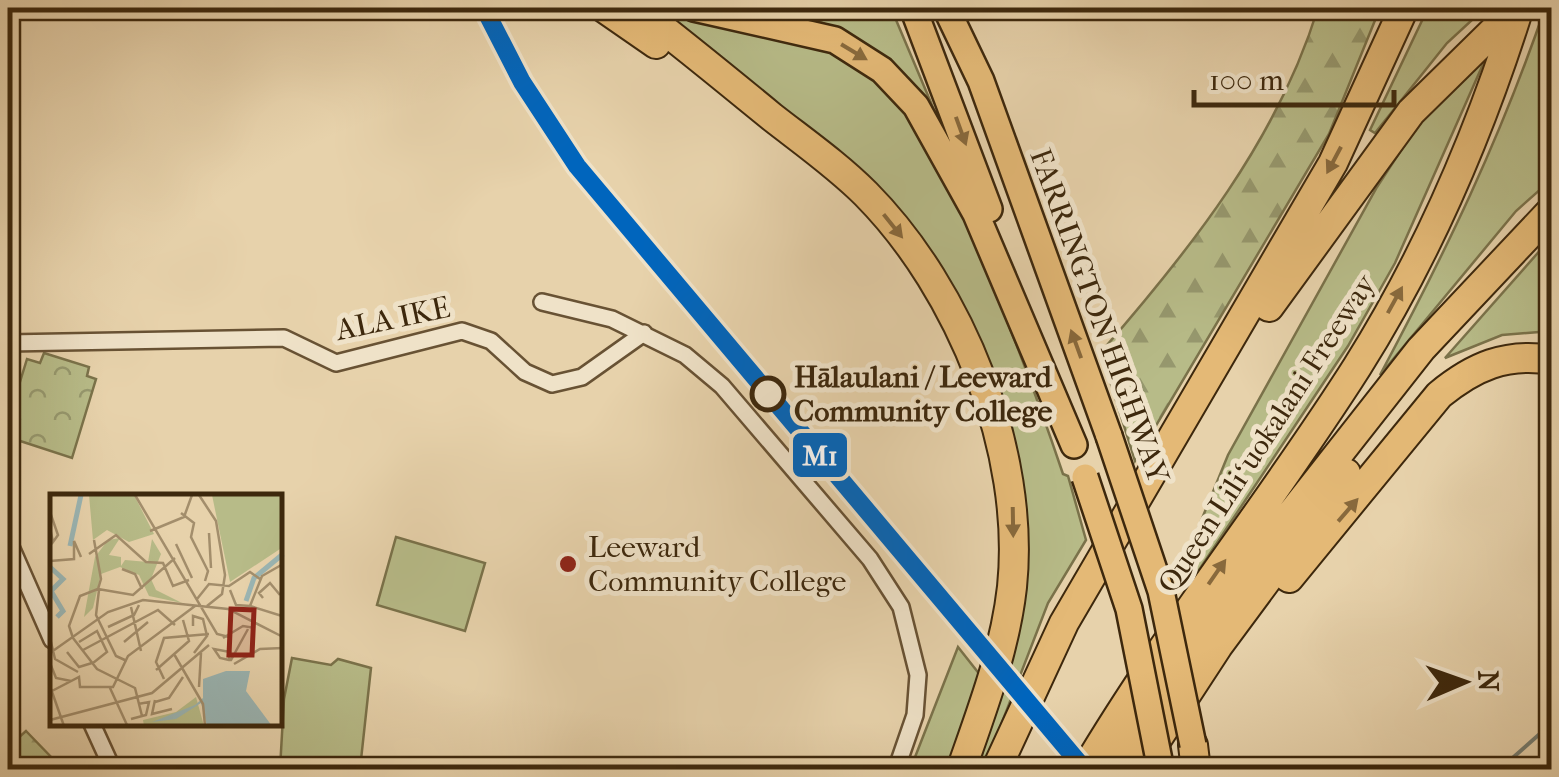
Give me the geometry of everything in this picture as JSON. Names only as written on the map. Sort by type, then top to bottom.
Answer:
[{"type":"highway","points":[[604,8],[824,158]]},
{"type":"highway","points":[[636,8],[824,158],[877,207],[934,283],[959,329],[1007,462],[1014,516],[1012,588],[992,680],[962,770]]},
{"type":"highway","points":[[996,770],[1064,623],[1332,163],[1404,8]]},
{"type":"highway","points":[[1064,623],[1288,280],[1411,112],[1518,8]]},
{"type":"highway","name":"Queen Liliʻuokalani Freeway","points":[[1085,770],[1129,697],[1368,348],[1441,208],[1518,8]]},
{"type":"highway","points":[[1137,770],[1170,715],[1428,359],[1545,216]]},
{"type":"highway","points":[[1109,770],[1274,536],[1421,348],[1545,216]]},
{"type":"highway","points":[[1170,715],[1358,499],[1439,395],[1463,376],[1492,362],[1524,357],[1552,360]]},
{"type":"main road","points":[[694,8],[836,40],[882,70],[916,106],[976,214],[1074,445]]},
{"type":"main road","points":[[913,8],[1074,445],[1130,609],[1161,770]]},
{"type":"main road","name":"FARRINGTON HIGHWAY","points":[[949,8],[980,81],[1161,591],[1196,761]]},
{"type":"street","points":[[542,302],[612,319],[684,355],[722,386],[888,584],[912,641],[918,675],[914,715],[896,770]]},
{"type":"street","name":"ALA IKE","points":[[8,342],[284,338],[336,363],[462,331],[491,340],[525,372],[552,384],[582,377],[644,333]]},
{"type":"street","points":[[8,540],[50,635]]},
{"type":"street","points":[[93,727],[113,770]]},
{"type":"green space","points":[[651,8],[823,48],[848,62],[904,108],[930,144],[951,186],[1007,320],[1063,474],[1068,476],[1086,540],[1048,603],[984,769],[978,769],[1003,678],[1019,510],[940,281]]},
{"type":"green space","points":[[769,8],[891,8],[937,117],[902,77],[864,45],[820,22]]},
{"type":"green space","points":[[1318,8],[1380,8],[1329,134],[1135,461],[1101,352],[1167,274],[1228,191],[1280,103]]},
{"type":"green space","points":[[1428,8],[1485,8],[1447,43],[1375,133],[1370,130]]},
{"type":"green space","points":[[1545,8],[1552,8],[1551,180],[1516,211],[1380,375],[1470,195],[1510,104]]},
{"type":"green space","points":[[1488,53],[1395,263],[1348,346],[1185,591],[1181,570],[1228,455],[1377,187],[1422,118]]},
{"type":"green space","points":[[1551,238],[1551,331],[1502,335],[1445,358]]},
{"type":"green space","points":[[44,353],[89,367],[87,376],[96,379],[72,458],[8,437],[8,421],[27,359],[40,363]]},
{"type":"green space","points":[[396,537],[485,563],[465,631],[377,605]]},
{"type":"green space","points":[[958,647],[988,685],[957,769],[910,770]]},
{"type":"green space","points":[[292,658],[331,665],[338,659],[371,668],[360,769],[280,769],[284,699]]},
{"type":"green space","points":[[26,731],[55,761],[56,769],[8,769],[8,747]]},
{"type":"waterway","points":[[1499,770],[1552,723]]},
{"type":"transit line","name":"M1","points":[[484,8],[522,82],[577,166],[1085,770]]},
{"type":"place","name":"Hālaulani / Leeward Community College","points":[[768,394]]},
{"type":"place","name":"Leeward Community College","points":[[568,564]]}]
